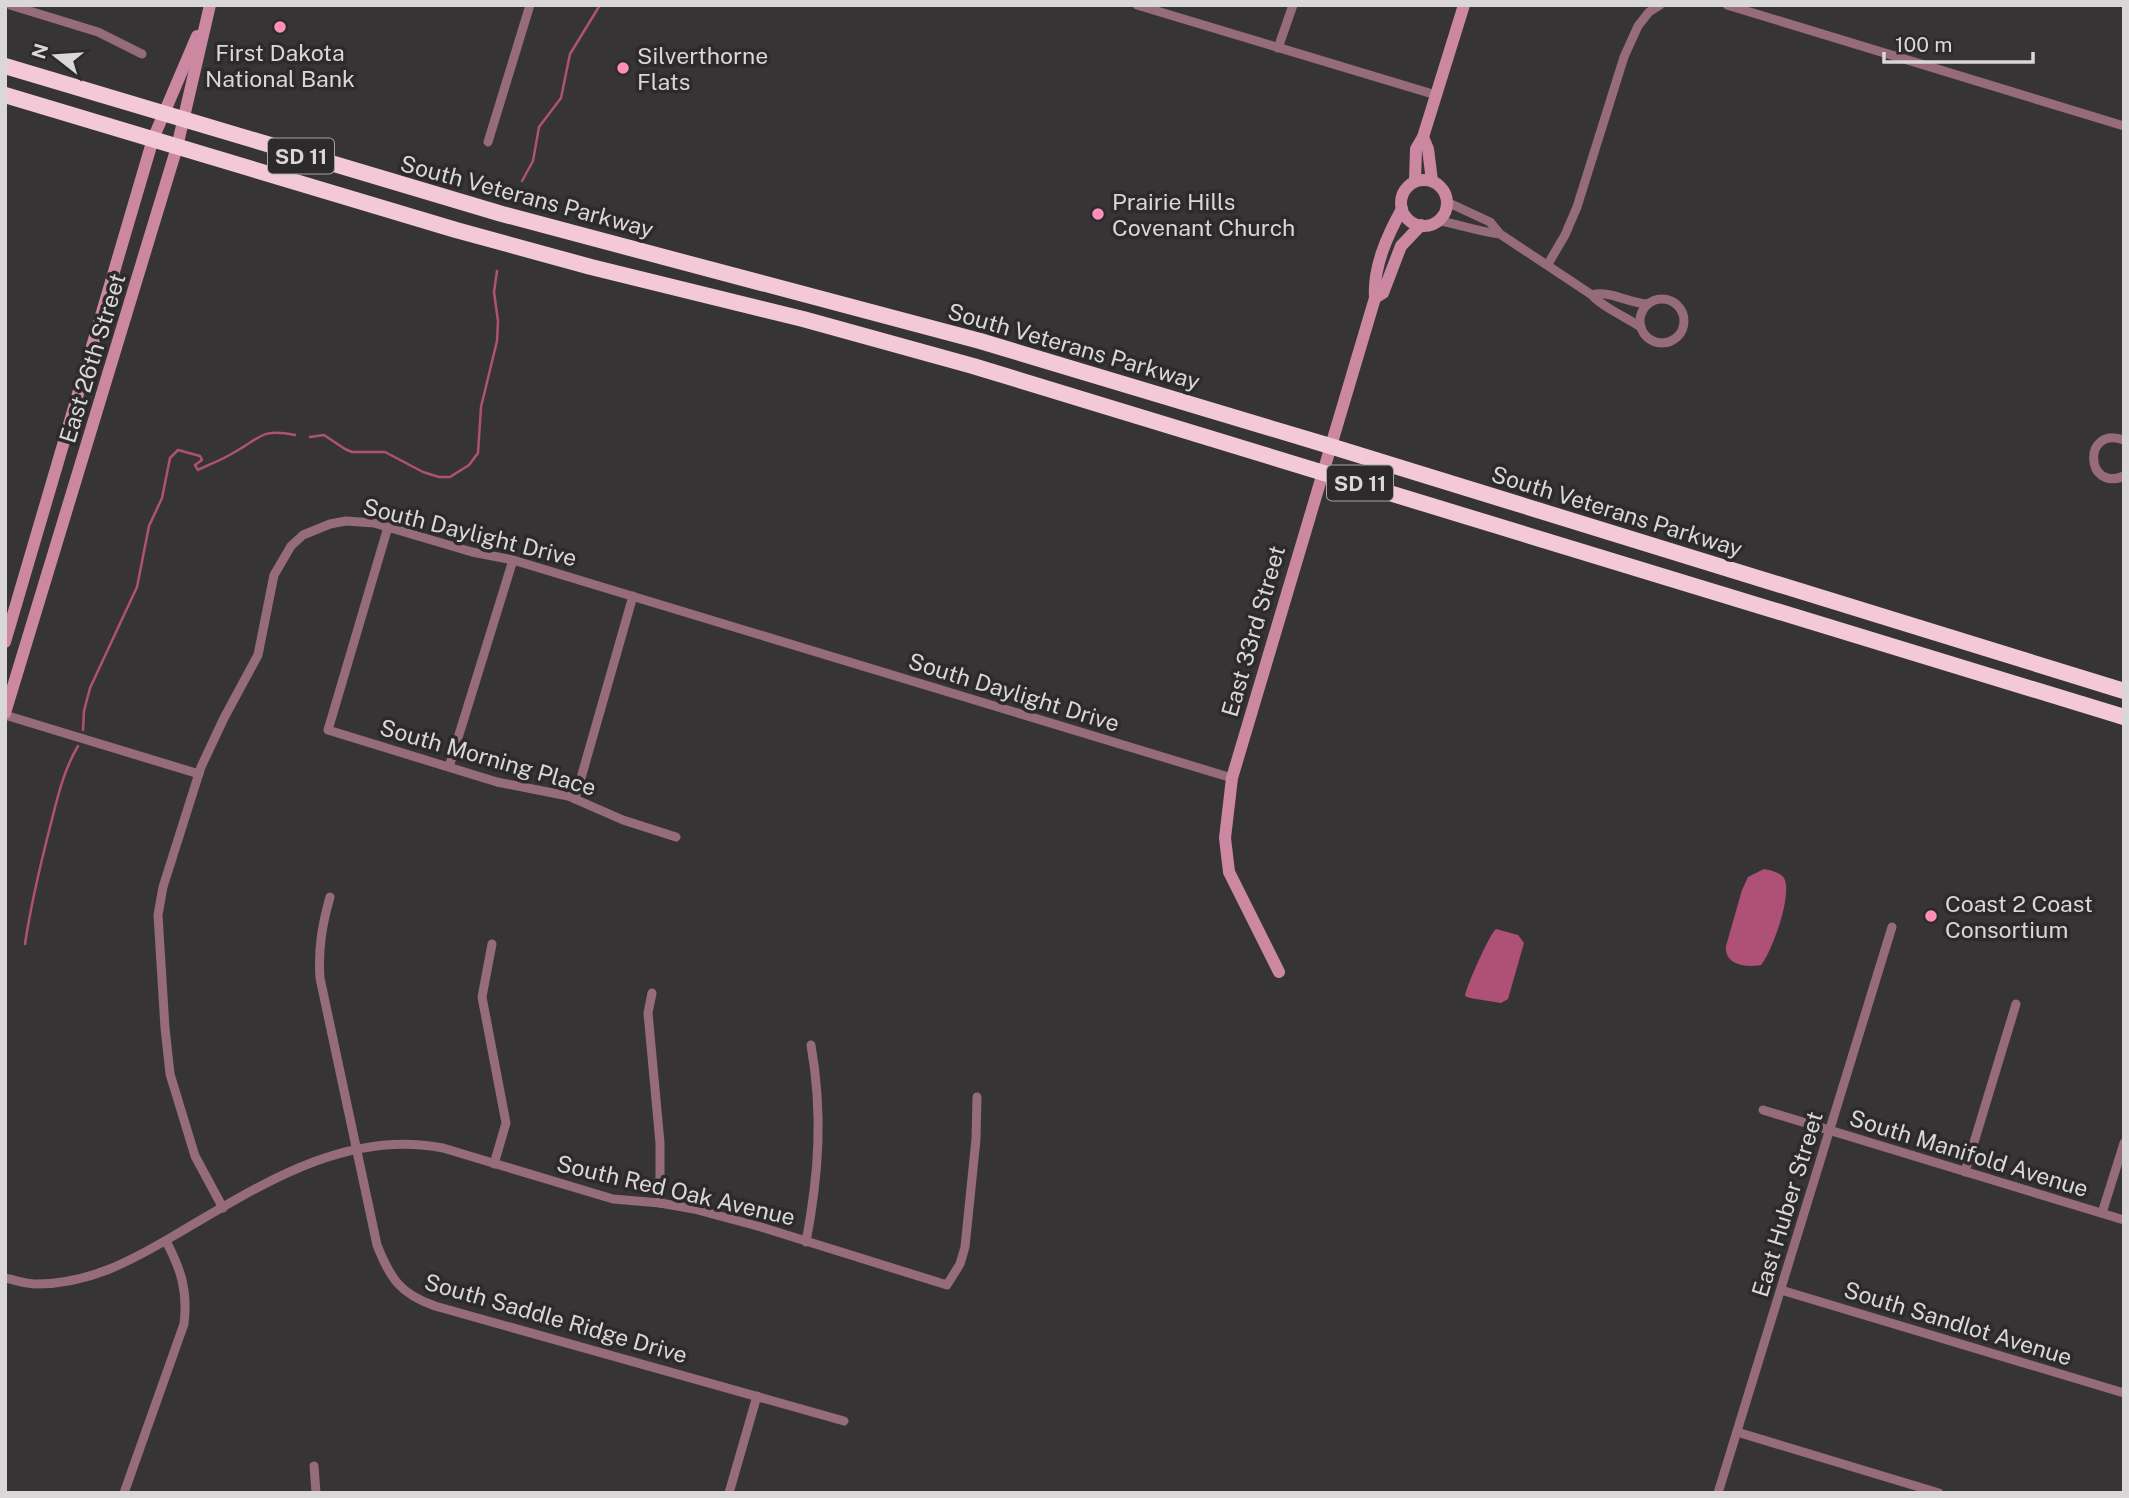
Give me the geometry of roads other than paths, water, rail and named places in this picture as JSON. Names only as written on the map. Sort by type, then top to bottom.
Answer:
[{"type":"highway","name":"South Veterans Parkway","points":[[5,66],[489,211],[980,341],[2124,691]]},
{"type":"highway","name":"South Veterans Parkway","points":[[5,95],[456,230],[591,267],[803,319],[960,363],[2124,717]]},
{"type":"main road","name":"East 33rd Street","points":[[1279,972],[1229,872],[1226,838],[1232,778],[1375,298],[1374,282],[1390,230],[1402,209],[1404,192],[1415,181],[1416,149],[1423,137],[1464,5]]},
{"type":"main road","name":"East 26th Street","points":[[5,642],[153,139],[209,8]]},
{"type":"main road","name":"East 26th Street","points":[[5,714],[177,147],[209,8]]},
{"type":"main road","points":[[1423,137],[1428,149],[1432,181]]},
{"type":"main road","points":[[1402,209],[1410,222],[1421,225],[1439,221],[1444,213],[1447,202],[1444,191],[1432,181],[1415,181]]},
{"type":"main road","name":"East 33rd Street","points":[[1375,298],[1383,293],[1401,246],[1421,225]]},
{"type":"street","points":[[10,5],[98,32],[142,54]]},
{"type":"street","points":[[488,142],[530,5]]},
{"type":"street","points":[[1137,5],[1436,95]]},
{"type":"street","points":[[1278,48],[1293,5]]},
{"type":"street","points":[[1548,264],[1577,208],[1623,57],[1637,26],[1649,12],[1660,5]]},
{"type":"street","points":[[1727,5],[2124,126]]},
{"type":"street","points":[[1447,202],[1490,222],[1500,234],[1548,264],[1592,295],[1597,302],[1641,327],[1649,339],[1663,343],[1676,338],[1684,326],[1682,312],[1672,301],[1658,299],[1647,304],[1641,313],[1641,327]]},
{"type":"street","points":[[1439,221],[1500,234]]},
{"type":"street","points":[[1592,295],[1602,292],[1647,304]]},
{"type":"street","points":[[2124,440],[2111,437],[2104,439],[2095,449],[2093,456],[2100,474],[2113,479],[2124,475]]},
{"type":"street","name":"South Daylight Drive","points":[[223,1208],[195,1156],[173,1083],[165,1028],[158,915],[163,887],[200,774],[224,718],[258,655],[274,575],[291,546],[303,535],[316,529],[346,521],[362,521],[472,552],[513,560],[1232,778]]},
{"type":"street","name":"South Morning Place","points":[[388,527],[328,730],[497,782],[575,799],[623,820],[676,837]]},
{"type":"street","points":[[449,767],[513,560]]},
{"type":"street","points":[[575,799],[633,596]]},
{"type":"street","points":[[5,714],[200,774]]},
{"type":"street","name":"South Saddle Ridge Drive","points":[[330,897],[318,949],[320,978],[377,1245],[395,1282],[411,1295],[435,1306],[845,1421]]},
{"type":"street","name":"East Huber Street","points":[[1718,1493],[1892,927]]},
{"type":"street","points":[[492,944],[482,997],[506,1123],[494,1164]]},
{"type":"street","points":[[652,993],[648,1013],[660,1143],[660,1203]]},
{"type":"street","points":[[1965,1172],[2016,1004]]},
{"type":"street","points":[[806,1241],[815,1195],[819,1153],[818,1101],[811,1045]]},
{"type":"street","name":"South Red Oak Avenue","points":[[5,1278],[33,1284],[67,1282],[101,1274],[166,1241],[292,1170],[319,1159],[357,1149],[395,1144],[424,1144],[613,1199],[660,1203],[708,1213],[947,1285],[960,1264],[965,1247],[976,1139],[977,1097]]},
{"type":"street","name":"South Manifold Avenue","points":[[1763,1110],[2124,1220]]},
{"type":"street","points":[[2102,1213],[2124,1143]]},
{"type":"street","points":[[124,1493],[184,1324],[187,1306],[184,1282],[166,1241]]},
{"type":"street","name":"South Sandlot Avenue","points":[[1781,1290],[2124,1394]]},
{"type":"street","points":[[729,1493],[757,1396]]},
{"type":"street","points":[[1737,1433],[1938,1493]]},
{"type":"street","points":[[314,1466],[316,1493]]},
{"type":"waterway","points":[[522,181],[533,161],[539,127],[561,98],[570,54],[600,5]]},
{"type":"waterway","points":[[310,437],[324,435],[352,452],[385,452],[423,472],[439,477],[450,477],[469,465],[478,453],[481,407],[497,341],[498,321],[494,292],[497,271]]},
{"type":"waterway","points":[[83,730],[84,711],[90,688],[137,587],[149,526],[162,498],[170,458],[178,450],[200,456],[202,460],[195,465],[198,470],[261,436],[274,433],[295,435]]},
{"type":"waterway","points":[[25,944],[36,885],[58,796],[68,765],[78,746]]},
{"type":"place","name":"First Dakota National Bank","points":[[280,27]]},
{"type":"place","name":"Silverthorne Flats","points":[[623,68]]},
{"type":"place","name":"Prairie Hills Covenant Church","points":[[1098,214]]},
{"type":"place","name":"Coast 2 Coast Consortium","points":[[1931,916]]}]
